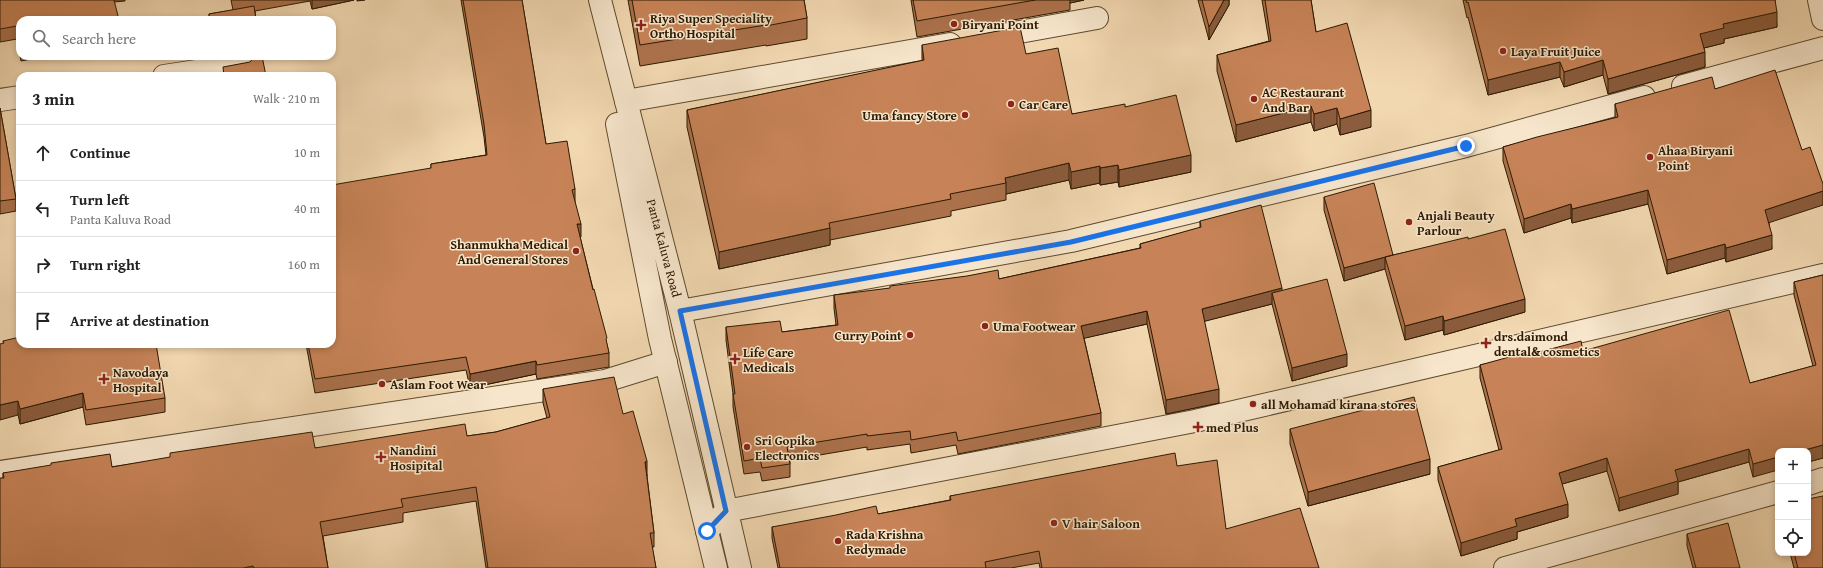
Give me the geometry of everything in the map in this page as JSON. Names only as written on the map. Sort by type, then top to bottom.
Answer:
[{"type":"street","name":"Panta Kaluva Road","points":[[585,0],[621,138],[666,362],[716,568]]},
{"type":"street","name":"Panta Kaluva Road","points":[[600,0],[680,311],[740,568]]},
{"type":"street","points":[[1819,0],[1823,19]]},
{"type":"street","points":[[626,101],[1097,18]]},
{"type":"street","points":[[680,311],[1071,242],[1466,146],[1823,48]]},
{"type":"street","points":[[190,72],[243,64]]},
{"type":"street","points":[[0,100],[16,98]]},
{"type":"street","points":[[707,531],[726,511],[1194,421],[1823,275]]},
{"type":"street","points":[[0,472],[604,381],[666,362]]},
{"type":"street","points":[[1811,483],[1823,480]]},
{"type":"street","points":[[1505,568],[1775,493]]},
{"type":"building","points":[[0,0],[114,0],[118,16],[16,16],[16,26],[0,29]]},
{"type":"building","points":[[463,0],[522,0],[546,144],[567,141],[575,189],[572,190],[581,224],[577,224],[593,290],[594,289],[607,338],[609,353],[537,365],[536,361],[470,374],[466,357],[315,379],[309,348],[336,348],[336,184],[431,168],[431,164],[487,155],[484,124]]},
{"type":"building","points":[[632,0],[804,0],[807,18],[766,26],[640,45]]},
{"type":"building","points":[[913,0],[1035,0],[917,21]]},
{"type":"building","points":[[1202,0],[1224,0],[1209,27]]},
{"type":"building","points":[[1265,0],[1311,0],[1316,32],[1347,23],[1371,110],[1340,119],[1337,108],[1314,114],[1311,106],[1236,125],[1217,55],[1271,41]]},
{"type":"building","points":[[1466,0],[1775,0],[1777,12],[1723,24],[1724,28],[1700,34],[1705,52],[1608,79],[1603,60],[1564,72],[1560,62],[1488,80],[1468,2],[1467,3]]},
{"type":"building","points":[[254,6],[255,16],[209,16],[209,14]]},
{"type":"building","points":[[1020,27],[1026,54],[1058,48],[1072,114],[1125,104],[1125,107],[1176,95],[1191,155],[1119,170],[1118,165],[1100,168],[1100,166],[1071,172],[1069,163],[1005,178],[1006,183],[950,194],[951,199],[829,223],[830,228],[719,252],[687,110],[924,60],[922,45]]},
{"type":"building","points":[[252,60],[263,60],[265,72],[224,72],[223,67],[250,62]]},
{"type":"building","points":[[1775,70],[1802,150],[1810,147],[1823,184],[1823,191],[1765,210],[1772,235],[1726,248],[1725,244],[1667,260],[1648,190],[1572,209],[1571,204],[1524,219],[1503,147],[1618,117],[1615,104],[1712,77],[1715,89]]},
{"type":"building","points":[[0,108],[16,199],[0,201]]},
{"type":"building","points":[[1374,183],[1393,255],[1344,268],[1324,197]]},
{"type":"building","points":[[1261,205],[1282,288],[1202,309],[1219,389],[1166,400],[1147,311],[1081,326],[1101,413],[958,441],[956,432],[911,440],[910,431],[867,436],[867,434],[787,447],[790,464],[762,468],[760,458],[744,461],[733,394],[735,394],[726,327],[780,321],[782,332],[838,325],[834,295],[890,288],[890,286],[967,276],[998,270],[999,279],[1141,248],[1140,244],[1201,227],[1200,221]]},
{"type":"building","points":[[1505,229],[1525,299],[1444,321],[1443,316],[1405,326],[1385,257],[1468,237],[1468,239]]},
{"type":"building","points":[[1823,275],[1823,445],[1811,448],[1775,448],[1775,458],[1753,464],[1749,449],[1675,470],[1678,481],[1619,498],[1607,458],[1559,473],[1568,504],[1515,519],[1517,526],[1461,543],[1438,467],[1502,449],[1480,365],[1524,353],[1524,356],[1581,341],[1583,351],[1729,310],[1750,383],[1816,365],[1794,282]]},
{"type":"building","points":[[1327,279],[1347,354],[1292,368],[1272,293]]},
{"type":"building","points":[[16,338],[16,348],[157,348],[165,398],[86,410],[83,393],[20,409],[18,401],[0,405],[0,344],[4,343],[3,341]]},
{"type":"building","points":[[614,377],[623,414],[633,411],[647,461],[645,462],[654,533],[650,533],[656,568],[488,568],[476,487],[401,499],[403,507],[320,522],[328,568],[254,568],[253,566],[243,568],[0,568],[0,478],[4,478],[3,473],[51,465],[51,463],[110,454],[112,467],[170,457],[170,453],[312,432],[315,448],[465,424],[467,436],[496,432],[550,417],[543,389]]},
{"type":"building","points":[[1414,397],[1430,459],[1308,492],[1290,429]]},
{"type":"building","points":[[1175,453],[1177,466],[1217,460],[1226,529],[1300,508],[1319,568],[1042,568],[1039,551],[985,562],[986,568],[780,568],[772,527],[876,506],[878,514],[951,500],[950,496]]},
{"type":"building","points":[[1823,496],[1823,568],[1798,568],[1795,556],[1811,556],[1811,498]]},
{"type":"building","points":[[1728,523],[1740,568],[1696,568],[1687,534]]},
{"type":"place","name":"Biryani Point","points":[[954,24]]},
{"type":"place","name":"Riya Super Speciality Ortho Hospital","points":[[641,25]]},
{"type":"place","name":"Laya Fruit Juice","points":[[1503,51]]},
{"type":"place","name":"AC Restaurant And Bar","points":[[1254,99]]},
{"type":"place","name":"Car Care","points":[[1011,104]]},
{"type":"place","name":"Uma fancy Store","points":[[965,115]]},
{"type":"place","name":"Ahaa Biryani Point","points":[[1650,157]]},
{"type":"place","name":"Anjali Beauty Parlour","points":[[1409,222]]},
{"type":"place","name":"Shanmukha Medical And General Stores","points":[[576,251]]},
{"type":"place","name":"Uma Footwear","points":[[985,326]]},
{"type":"place","name":"Curry Point","points":[[910,335]]},
{"type":"place","name":"drs.daimond dental& cosmetics","points":[[1486,343]]},
{"type":"place","name":"Life Care Medicals","points":[[735,359]]},
{"type":"place","name":"Navodaya Hospital","points":[[104,379]]},
{"type":"place","name":"Aslam Foot Wear","points":[[382,384]]},
{"type":"place","name":"all Mohamad kirana stores","points":[[1253,404]]},
{"type":"place","name":"med Plus","points":[[1198,427]]},
{"type":"place","name":"Sri Gopika Electronics","points":[[747,447]]},
{"type":"place","name":"Nandini Hosipital","points":[[381,457]]},
{"type":"place","name":"V hair Saloon","points":[[1054,523]]},
{"type":"place","name":"Rada Krishna Redymade","points":[[838,541]]},
{"type":"route","points":[[707,531],[726,511],[680,311],[1071,242],[1466,146]]}]
